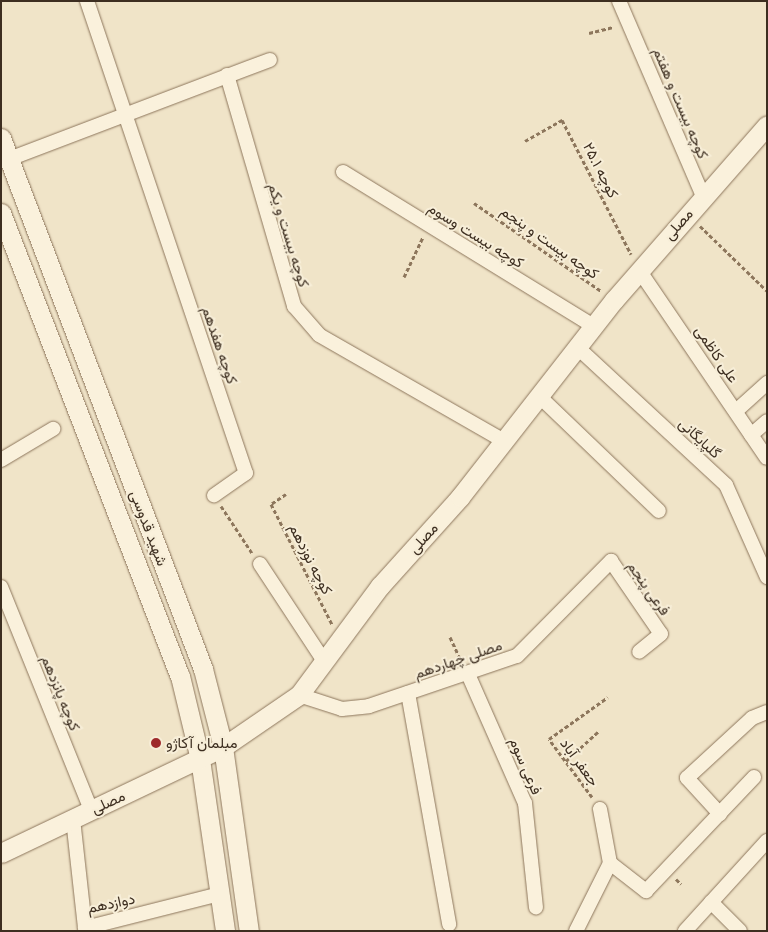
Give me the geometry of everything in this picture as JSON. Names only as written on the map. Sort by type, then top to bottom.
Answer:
[{"type":"main road","name":"مصلی","points":[[1,853],[223,748],[299,695],[340,640],[504,440],[614,300],[687,214],[767,125]]},
{"type":"main road","name":"شهید قدوسی","points":[[1,138],[203,669],[223,748],[249,931]]},
{"type":"main road","name":"شهید قدوسی","points":[[1,213],[180,676],[200,759],[225,931]]},
{"type":"street","name":"کوچه هفدهم","points":[[87,1],[246,473],[214,495]]},
{"type":"street","name":"کوچه بیست و هفتم","points":[[619,1],[703,196]]},
{"type":"street","points":[[9,159],[125,113],[270,60]]},
{"type":"street","name":"کوچه بیست و یکم","points":[[227,75],[294,306],[319,335],[504,440]]},
{"type":"street","name":"کوچه بیست وسوم","points":[[343,172],[593,326]]},
{"type":"street","name":"علی کاظمی","points":[[639,270],[767,458]]},
{"type":"street","name":"گلپایگانی","points":[[577,347],[726,485],[767,577]]},
{"type":"street","points":[[736,411],[767,383]]},
{"type":"street","points":[[539,396],[659,511]]},
{"type":"street","points":[[752,434],[767,421]]},
{"type":"street","points":[[1,460],[53,429]]},
{"type":"street","name":"فرعی پنجم","points":[[611,561],[662,634],[639,652]]},
{"type":"street","name":"مصلی چهاردهم","points":[[299,695],[342,709],[369,706],[517,656],[611,561]]},
{"type":"street","points":[[260,564],[324,661]]},
{"type":"street","name":"کوچه پانزدهم","points":[[1,587],[91,810]]},
{"type":"street","name":"فرعی سوم","points":[[468,674],[525,803],[536,907]]},
{"type":"street","points":[[408,693],[448,924]]},
{"type":"street","points":[[720,814],[687,778],[752,718],[767,712]]},
{"type":"street","points":[[610,863],[646,891],[754,777]]},
{"type":"street","points":[[576,931],[610,863],[600,809]]},
{"type":"street","name":"دوازدهم","points":[[73,819],[85,928],[219,894]]},
{"type":"street","points":[[685,931],[767,840]]},
{"type":"street","points":[[711,902],[740,931]]},
{"type":"path","points":[[589,33],[629,23]]},
{"type":"path","name":"کوچه ۲۵.۱","points":[[525,141],[562,120],[639,270]]},
{"type":"path","name":"کوچه بیست و پنجم","points":[[474,202],[614,300]]},
{"type":"path","points":[[687,214],[767,291]]},
{"type":"path","points":[[404,276],[429,225]]},
{"type":"path","name":"کوچه نوزدهم","points":[[286,494],[271,504],[340,640]]},
{"type":"path","points":[[214,495],[260,564]]},
{"type":"path","points":[[450,637],[468,674]]},
{"type":"path","name":"جعفر آباد","points":[[600,809],[549,739],[608,697]]},
{"type":"path","points":[[566,761],[598,731]]},
{"type":"place","name":"مبلمان آکاژو","points":[[156,743]]}]
